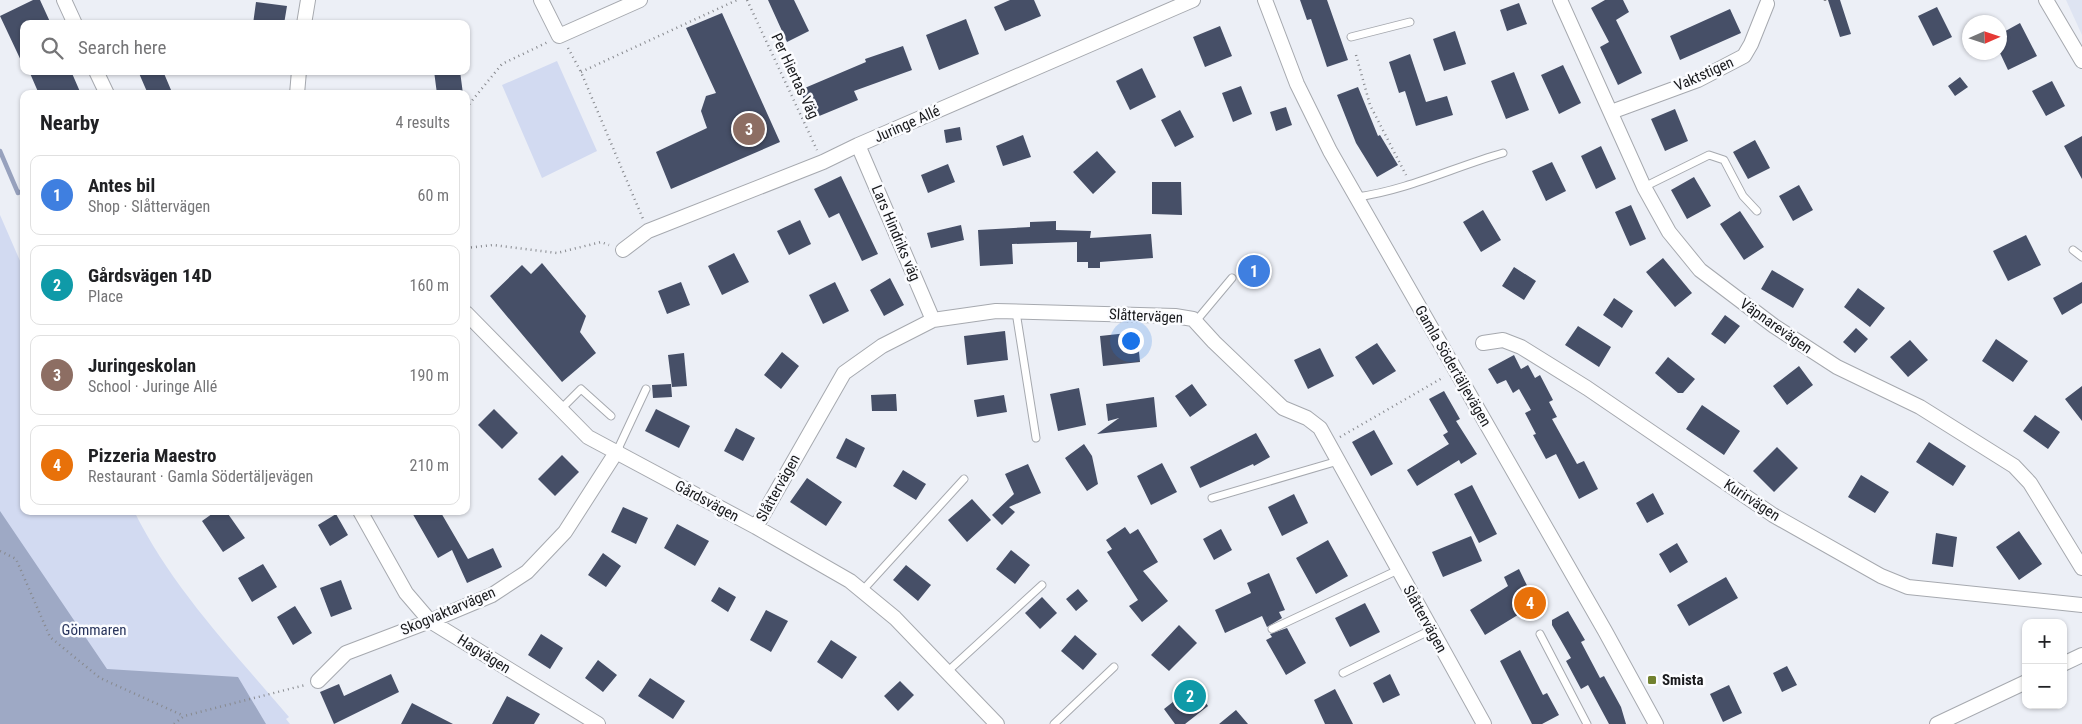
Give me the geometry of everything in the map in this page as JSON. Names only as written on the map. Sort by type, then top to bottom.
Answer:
[{"type":"street","points":[[64,0],[73,20]]},
{"type":"street","points":[[305,20],[308,0]]},
{"type":"street","points":[[541,0],[559,36],[640,0]]},
{"type":"street","name":"Juringe Allé","points":[[623,250],[648,231],[823,162],[858,145],[1193,0]]},
{"type":"street","name":"Gamla Södertäljevägen","points":[[1265,0],[1297,84],[1330,151],[1656,724]]},
{"type":"street","name":"Väpnarevägen","points":[[1560,0],[1644,187],[1668,232],[1700,270],[1758,314],[1837,367],[1920,407],[2014,466],[2030,483],[2082,568]]},
{"type":"street","points":[[2046,0],[2082,61]]},
{"type":"street","name":"Vaktstigen","points":[[1611,112],[1698,80],[1744,56],[1751,44],[1767,4]]},
{"type":"street","points":[[98,75],[105,90]]},
{"type":"street","points":[[297,90],[299,75]]},
{"type":"street","name":"Lars Hindriks väg","points":[[858,145],[934,320]]},
{"type":"street","name":"Slåttervägen","points":[[756,527],[844,373],[882,346],[934,320],[996,311],[1193,318],[1214,342],[1283,408],[1307,418],[1320,428],[1484,724]]},
{"type":"street","name":"Gårdsvägen","points":[[470,317],[588,437],[756,527],[850,581],[895,618],[997,724]]},
{"type":"street","name":"Kurirvägen","points":[[1483,343],[1503,340],[1521,347],[1587,388],[1773,515],[1881,576],[1908,587],[2082,605]]},
{"type":"street","name":"Skogvaktarvägen","points":[[318,681],[346,653],[492,595],[527,572],[566,532],[617,451]]},
{"type":"street","name":"Hagvägen","points":[[362,515],[406,593],[430,621],[598,724]]},
{"type":"street","points":[[2067,662],[2082,655]]},
{"type":"street","points":[[1937,724],[2022,684]]},
{"type":"lane","points":[[1351,37],[1410,22]]},
{"type":"lane","points":[[1357,198],[1411,185],[1470,162],[1503,153]]},
{"type":"lane","points":[[1644,187],[1709,155],[1724,160],[1743,196],[1757,211]]},
{"type":"lane","points":[[2073,250],[2082,257]]},
{"type":"lane","points":[[1196,321],[1232,278]]},
{"type":"lane","points":[[1016,312],[1036,438]]},
{"type":"lane","points":[[561,409],[581,389],[611,416]]},
{"type":"lane","points":[[617,451],[646,389]]},
{"type":"lane","points":[[1212,498],[1338,461]]},
{"type":"lane","points":[[862,591],[964,479]]},
{"type":"lane","points":[[1272,629],[1398,570]]},
{"type":"lane","points":[[947,672],[1042,584]]},
{"type":"lane","points":[[1343,673],[1432,630]]},
{"type":"lane","points":[[1540,634],[1587,724]]},
{"type":"lane","points":[[1054,724],[1114,667]]},
{"type":"path","points":[[581,72],[737,0]]},
{"type":"path","name":"Per Hiertas Väg","points":[[747,0],[823,162]]},
{"type":"path","points":[[470,103],[502,64],[559,36],[581,72],[648,231]]},
{"type":"path","points":[[1356,55],[1370,105],[1411,185]]},
{"type":"path","points":[[470,248],[493,245],[557,253],[601,242],[623,250]]},
{"type":"path","points":[[1328,444],[1456,370]]},
{"type":"path","points":[[0,551],[16,559],[50,637],[100,678],[184,716]]},
{"type":"path","points":[[174,724],[184,716],[318,681]]},
{"type":"shaded area","points":[[2066,0],[2082,0],[2082,35]]},
{"type":"shaded area","points":[[0,511],[107,669],[238,677],[266,724],[0,724]]},
{"type":"green space","points":[[557,61],[597,151],[542,178],[502,85]]},
{"type":"green space","name":"Gömmaren","points":[[0,215],[20,261],[20,515],[136,515],[149,539],[185,593],[289,717],[286,719],[290,724],[0,724]]},
{"type":"building","points":[[33,0],[40,0],[49,20],[20,20],[20,58],[0,16]]},
{"type":"building","points":[[768,0],[794,0],[809,31],[787,42]]},
{"type":"building","points":[[1010,0],[1034,0],[1041,16],[1005,31],[994,7]]},
{"type":"building","points":[[1300,0],[1327,0],[1348,60],[1327,67],[1311,19],[1307,20]]},
{"type":"building","points":[[1605,0],[1623,0],[1629,12],[1616,20],[1642,73],[1618,85],[1600,47],[1609,42],[1591,8]]},
{"type":"building","points":[[1828,0],[1840,0],[1851,34],[1840,37]]},
{"type":"building","points":[[256,2],[287,6],[285,20],[254,20]]},
{"type":"building","points":[[1519,3],[1527,24],[1507,31],[1500,10]]},
{"type":"building","points":[[1937,7],[1952,37],[1933,46],[1918,16]]},
{"type":"building","points":[[1730,9],[1741,33],[1680,60],[1670,36]]},
{"type":"building","points":[[722,13],[780,142],[671,189],[656,152],[707,128],[701,111],[706,96],[716,93],[686,28]]},
{"type":"building","points":[[966,19],[979,54],[939,70],[926,35]]},
{"type":"building","points":[[2020,23],[2037,56],[2008,70],[2003,60],[2007,60],[2007,30]]},
{"type":"building","points":[[1220,26],[1232,56],[1205,67],[1193,37]]},
{"type":"building","points":[[1455,31],[1466,64],[1444,71],[1433,39]]},
{"type":"building","points":[[903,46],[912,70],[854,91],[858,100],[812,119],[800,90],[866,62],[865,59]]},
{"type":"building","points":[[1410,54],[1426,102],[1447,96],[1453,115],[1416,126],[1405,91],[1399,93],[1389,62]]},
{"type":"building","points":[[1563,65],[1581,103],[1559,114],[1541,75]]},
{"type":"building","points":[[1142,68],[1156,97],[1130,110],[1116,81]]},
{"type":"building","points":[[1514,72],[1529,110],[1506,119],[1491,81]]},
{"type":"building","points":[[31,75],[73,75],[79,90],[37,90]]},
{"type":"building","points":[[140,75],[165,75],[171,90],[146,90]]},
{"type":"building","points":[[435,75],[461,75],[462,90],[436,90]]},
{"type":"building","points":[[1960,77],[1968,87],[1955,96],[1948,86]]},
{"type":"building","points":[[2052,81],[2065,106],[2046,116],[2032,91]]},
{"type":"building","points":[[1241,86],[1252,114],[1233,122],[1222,93]]},
{"type":"building","points":[[1358,87],[1378,136],[1380,135],[1398,165],[1377,177],[1356,143],[1337,95]]},
{"type":"building","points":[[1286,107],[1292,125],[1276,131],[1270,112]]},
{"type":"building","points":[[1675,109],[1688,141],[1665,151],[1651,119]]},
{"type":"building","points":[[1180,110],[1194,137],[1175,147],[1161,120]]},
{"type":"building","points":[[960,127],[962,140],[946,143],[944,130]]},
{"type":"building","points":[[1023,135],[1031,157],[1003,166],[996,146]]},
{"type":"building","points":[[2082,136],[2082,179],[2064,146]]},
{"type":"building","points":[[1755,140],[1770,168],[1748,179],[1733,152]]},
{"type":"building","points":[[1601,146],[1616,179],[1596,189],[1581,156]]},
{"type":"building","points":[[1097,151],[1116,172],[1093,194],[1073,172]]},
{"type":"building","points":[[1552,162],[1566,191],[1546,201],[1532,171]]},
{"type":"building","points":[[948,164],[955,182],[928,193],[921,175]]},
{"type":"building","points":[[841,176],[878,254],[862,261],[839,213],[829,218],[814,189]]},
{"type":"building","points":[[1694,177],[1711,206],[1687,219],[1671,190]]},
{"type":"building","points":[[1152,182],[1181,182],[1182,215],[1152,214]]},
{"type":"building","points":[[1799,185],[1813,210],[1793,221],[1779,196]]},
{"type":"building","points":[[1631,205],[1646,239],[1630,246],[1615,212]]},
{"type":"building","points":[[1483,210],[1501,240],[1481,252],[1463,222]]},
{"type":"building","points":[[1740,211],[1764,247],[1744,260],[1720,224]]},
{"type":"building","points":[[800,220],[811,244],[789,255],[777,231]]},
{"type":"building","points":[[1056,221],[1056,230],[1091,231],[1090,238],[1151,234],[1153,258],[1100,262],[1100,268],[1088,268],[1088,262],[1077,262],[1077,242],[1012,244],[1013,264],[980,266],[978,230],[1030,227],[1030,222]]},
{"type":"building","points":[[961,225],[964,240],[931,248],[927,233]]},
{"type":"building","points":[[2026,235],[2041,265],[2008,281],[1993,251]]},
{"type":"building","points":[[734,253],[749,282],[722,295],[708,266]]},
{"type":"building","points":[[1663,258],[1692,293],[1675,307],[1646,272]]},
{"type":"building","points":[[542,263],[586,316],[580,332],[596,353],[562,382],[490,296],[522,265],[531,274]]},
{"type":"building","points":[[1514,267],[1536,281],[1524,300],[1502,286]]},
{"type":"building","points":[[1772,270],[1804,289],[1793,308],[1761,289]]},
{"type":"building","points":[[890,278],[904,305],[884,316],[870,290]]},
{"type":"building","points":[[681,282],[690,305],[667,314],[658,291]]},
{"type":"building","points":[[835,282],[849,311],[823,324],[809,295]]},
{"type":"building","points":[[2082,282],[2082,303],[2062,315],[2053,298]]},
{"type":"building","points":[[1858,288],[1885,308],[1870,327],[1844,307]]},
{"type":"building","points":[[1614,298],[1633,311],[1622,328],[1603,315]]},
{"type":"building","points":[[1725,315],[1740,326],[1725,344],[1711,334]]},
{"type":"building","points":[[1578,326],[1611,347],[1599,367],[1565,345]]},
{"type":"building","points":[[1856,328],[1868,339],[1855,353],[1843,342]]},
{"type":"building","points":[[1005,331],[1008,360],[967,365],[964,336]]},
{"type":"building","points":[[1137,332],[1140,362],[1103,366],[1100,336]]},
{"type":"building","points":[[1996,339],[2028,361],[2013,382],[1982,361]]},
{"type":"building","points":[[1910,340],[1928,360],[1908,377],[1890,357]]},
{"type":"building","points":[[1377,343],[1396,371],[1373,385],[1355,357]]},
{"type":"building","points":[[1320,348],[1334,376],[1308,389],[1294,360]]},
{"type":"building","points":[[782,352],[799,366],[781,389],[764,375]]},
{"type":"building","points":[[684,353],[687,386],[672,387],[668,355]]},
{"type":"building","points":[[1514,355],[1521,369],[1528,365],[1535,378],[1540,375],[1553,400],[1549,402],[1557,417],[1552,419],[1577,464],[1584,461],[1598,489],[1579,499],[1556,454],[1546,459],[1533,435],[1536,434],[1525,413],[1531,410],[1519,389],[1513,393],[1506,380],[1497,384],[1488,369]]},
{"type":"building","points":[[1668,357],[1695,379],[1683,393],[1678,393],[1655,373]]},
{"type":"building","points":[[1799,366],[1813,385],[1787,405],[1773,386]]},
{"type":"building","points":[[671,384],[672,397],[653,398],[652,385]]},
{"type":"building","points":[[1192,384],[1207,405],[1190,417],[1175,396]]},
{"type":"building","points":[[2082,386],[2082,421],[2065,399]]},
{"type":"building","points":[[1079,388],[1086,425],[1058,431],[1050,394]]},
{"type":"building","points":[[1444,391],[1460,419],[1456,421],[1477,454],[1461,464],[1459,460],[1417,486],[1407,470],[1449,444],[1443,435],[1448,432],[1429,399]]},
{"type":"building","points":[[896,394],[897,411],[872,411],[871,395]]},
{"type":"building","points":[[1004,395],[1007,412],[977,417],[974,400]]},
{"type":"building","points":[[1154,397],[1157,427],[1097,434],[1119,418],[1108,421],[1106,404]]},
{"type":"building","points":[[1702,405],[1740,431],[1724,455],[1686,429]]},
{"type":"building","points":[[494,409],[518,433],[502,449],[478,425]]},
{"type":"building","points":[[656,409],[690,426],[679,448],[645,431]]},
{"type":"building","points":[[2035,415],[2060,432],[2048,449],[2023,431]]},
{"type":"building","points":[[736,428],[755,438],[743,461],[724,451]]},
{"type":"building","points":[[1374,430],[1393,464],[1371,476],[1352,442]]},
{"type":"building","points":[[1256,433],[1270,457],[1254,466],[1253,464],[1200,488],[1190,467]]},
{"type":"building","points":[[846,438],[865,448],[856,468],[836,458]]},
{"type":"building","points":[[1929,442],[1966,466],[1953,486],[1916,462]]},
{"type":"building","points":[[1084,444],[1092,456],[1098,484],[1087,491],[1065,458]]},
{"type":"building","points":[[1777,447],[1798,468],[1774,492],[1753,471]]},
{"type":"building","points":[[562,455],[579,472],[555,496],[538,479]]},
{"type":"building","points":[[1162,463],[1177,492],[1151,505],[1137,476]]},
{"type":"building","points":[[1028,464],[1041,493],[1009,507],[1015,512],[1002,525],[992,515],[1014,494],[1005,474]]},
{"type":"building","points":[[903,470],[926,484],[916,500],[893,486]]},
{"type":"building","points":[[1861,475],[1889,492],[1875,513],[1848,497]]},
{"type":"building","points":[[807,478],[842,502],[826,526],[790,502]]},
{"type":"building","points":[[1472,485],[1497,534],[1479,543],[1454,494]]},
{"type":"building","points":[[1653,493],[1664,514],[1647,523],[1636,503]]},
{"type":"building","points":[[1294,494],[1308,523],[1282,536],[1268,507]]},
{"type":"building","points":[[972,499],[991,520],[967,542],[948,520]]},
{"type":"building","points":[[623,507],[648,518],[636,544],[611,532]]},
{"type":"building","points":[[210,515],[229,515],[245,538],[223,552],[202,521]]},
{"type":"building","points":[[337,515],[348,535],[330,546],[318,525]]},
{"type":"building","points":[[413,515],[442,515],[468,559],[493,548],[502,567],[467,583],[452,550],[438,558]]},
{"type":"building","points":[[677,524],[709,541],[695,566],[664,548]]},
{"type":"building","points":[[1125,527],[1130,534],[1138,529],[1158,562],[1143,571],[1168,601],[1142,622],[1129,606],[1138,600],[1107,552],[1112,549],[1106,540]]},
{"type":"building","points":[[1221,529],[1232,550],[1214,560],[1203,539]]},
{"type":"building","points":[[2019,531],[2042,564],[2019,580],[1996,547]]},
{"type":"building","points":[[1936,533],[1957,537],[1953,567],[1932,564]]},
{"type":"building","points":[[1471,536],[1482,561],[1443,577],[1432,552]]},
{"type":"building","points":[[1328,540],[1348,576],[1316,594],[1296,558]]},
{"type":"building","points":[[1677,543],[1688,562],[1670,573],[1659,554]]},
{"type":"building","points":[[1011,550],[1030,565],[1015,584],[996,569]]},
{"type":"building","points":[[603,553],[621,566],[606,587],[588,575]]},
{"type":"building","points":[[263,564],[277,587],[252,602],[238,578]]},
{"type":"building","points":[[906,565],[931,585],[918,601],[893,580]]},
{"type":"building","points":[[1519,569],[1536,604],[1485,635],[1470,610],[1508,586],[1504,577]]},
{"type":"building","points":[[1269,573],[1285,610],[1279,612],[1282,618],[1267,627],[1262,616],[1225,633],[1215,610],[1251,593],[1247,583]]},
{"type":"building","points":[[1726,577],[1738,598],[1689,626],[1677,605]]},
{"type":"building","points":[[341,580],[352,609],[331,617],[320,588]]},
{"type":"building","points":[[719,587],[736,597],[728,612],[711,601]]},
{"type":"building","points":[[1078,589],[1088,601],[1076,611],[1066,599]]},
{"type":"building","points":[[1042,597],[1057,613],[1040,629],[1025,613]]},
{"type":"building","points":[[1365,603],[1380,632],[1350,647],[1335,618]]},
{"type":"building","points":[[295,606],[312,633],[293,645],[277,617]]},
{"type":"building","points":[[766,610],[788,621],[771,652],[750,640]]},
{"type":"building","points":[[1568,611],[1585,640],[1581,642],[1600,678],[1604,676],[1621,707],[1626,724],[1609,724],[1588,685],[1581,689],[1566,661],[1571,658],[1552,625],[1552,620]]},
{"type":"building","points":[[1179,625],[1197,643],[1169,671],[1151,655]]},
{"type":"building","points":[[1287,628],[1306,663],[1286,675],[1266,640],[1272,637],[1270,634]]},
{"type":"building","points":[[541,634],[563,648],[550,669],[528,655]]},
{"type":"building","points":[[1075,635],[1097,654],[1083,670],[1061,651]]},
{"type":"building","points":[[831,640],[857,657],[842,679],[817,662]]},
{"type":"building","points":[[1520,650],[1543,695],[1547,693],[1559,715],[1542,724],[1532,724],[1500,661]]},
{"type":"building","points":[[598,660],[617,675],[603,692],[585,678]]},
{"type":"building","points":[[1787,666],[1797,685],[1782,692],[1773,673]]},
{"type":"building","points":[[391,674],[399,692],[334,724],[320,692],[339,684],[344,696]]},
{"type":"building","points":[[1390,674],[1400,695],[1383,703],[1373,683]]},
{"type":"building","points":[[650,678],[685,701],[673,719],[638,696]]},
{"type":"building","points":[[900,681],[914,695],[898,711],[884,696]]},
{"type":"building","points":[[1729,685],[1742,713],[1723,722],[1710,694]]},
{"type":"building","points":[[1193,686],[1208,706],[1185,724],[1175,724],[1164,709]]},
{"type":"building","points":[[1335,689],[1353,724],[1325,724],[1314,700]]},
{"type":"building","points":[[507,696],[540,714],[534,724],[492,724]]},
{"type":"building","points":[[412,703],[453,724],[401,724]]},
{"type":"building","points":[[1236,710],[1248,724],[1219,724]]},
{"type":"waterway","points":[[0,151],[18,193],[20,192]]},
{"type":"place","name":"Juringeskolan","points":[[749,129]]},
{"type":"place","name":"Antes bil","points":[[1254,271]]},
{"type":"place","name":"Pizzeria Maestro","points":[[1530,603]]},
{"type":"place","name":"Smista","points":[[1652,680]]},
{"type":"place","name":"Gårdsvägen 14D","points":[[1190,696]]}]
